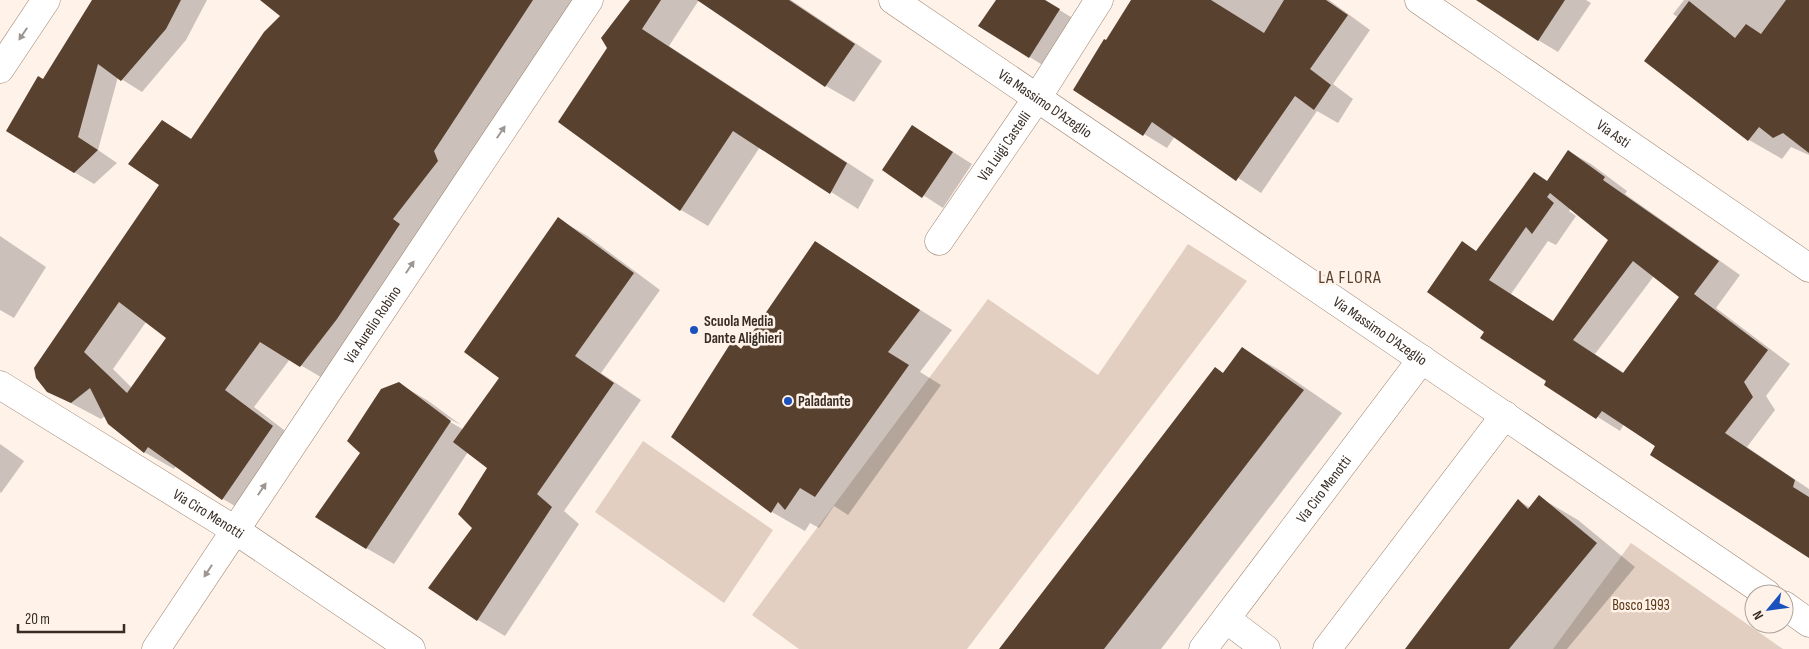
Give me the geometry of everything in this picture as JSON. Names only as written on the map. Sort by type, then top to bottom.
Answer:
[{"type":"street","points":[[0,69],[46,0]]},
{"type":"street","name":"Via Aurelio Robino","points":[[156,649],[589,0]]},
{"type":"street","name":"Via Massimo D'Azeglio","points":[[894,0],[1752,584]]},
{"type":"street","name":"Via Luigi Castelli","points":[[939,241],[1037,98],[1098,0]]},
{"type":"street","name":"Via Asti","points":[[1419,0],[1809,268]]},
{"type":"street","name":"Via Ciro Menotti","points":[[1203,649],[1422,359]]},
{"type":"street","name":"Via Ciro Menotti","points":[[0,385],[235,530],[411,649]]},
{"type":"street","points":[[1327,649],[1505,415]]},
{"type":"street","points":[[1794,612],[1809,622]]},
{"type":"street","points":[[1226,619],[1266,649]]},
{"type":"green space","points":[[1188,244],[1247,281],[967,649],[799,649],[752,615],[988,299],[1098,375]]},
{"type":"green space","points":[[643,441],[773,530],[724,603],[595,512]]},
{"type":"green space","name":"Bosco 1993","points":[[1631,543],[1744,622],[1744,634],[1761,634],[1783,649],[1553,649]]},
{"type":"building","points":[[92,0],[181,0],[166,29],[121,81],[98,64],[78,137],[98,150],[74,173],[6,131],[38,76],[43,79]]},
{"type":"building","points":[[260,0],[533,0],[434,151],[438,161],[393,219],[400,224],[337,319],[300,367],[260,342],[225,390],[273,426],[222,500],[148,447],[144,453],[108,424],[90,388],[71,403],[47,392],[36,378],[34,368],[159,185],[128,164],[162,120],[191,139],[264,32],[280,16]],"holes":[[[119,302],[166,338],[127,393],[84,352]]]},
{"type":"building","points":[[630,0],[661,0],[642,29],[847,163],[830,194],[733,131],[680,211],[558,122],[607,48],[601,38]]},
{"type":"building","points":[[697,0],[789,0],[855,44],[825,87]]},
{"type":"building","points":[[996,0],[1045,0],[1060,9],[1029,58],[978,26]]},
{"type":"building","points":[[1131,0],[1211,0],[1264,33],[1284,0],[1326,0],[1348,15],[1310,69],[1331,85],[1314,110],[1295,96],[1236,181],[1152,122],[1143,136],[1073,90],[1104,39],[1106,40]]},
{"type":"building","points":[[1476,0],[1565,0],[1538,41]]},
{"type":"building","points":[[1786,0],[1809,0],[1809,153],[1783,133],[1773,138],[1759,127],[1748,141],[1644,61],[1689,1],[1735,38],[1746,24],[1761,34]]},
{"type":"building","points":[[912,125],[953,152],[922,198],[882,170]]},
{"type":"building","points":[[1568,150],[1605,177],[1603,180],[1719,261],[1694,294],[1768,350],[1744,382],[1753,397],[1725,433],[1795,480],[1793,487],[1809,497],[1809,558],[1650,455],[1655,446],[1602,411],[1596,419],[1544,385],[1546,381],[1480,338],[1484,332],[1427,292],[1462,241],[1476,251],[1534,172],[1547,181]],"holes":[[[1550,193],[1608,240],[1553,321],[1489,280],[1526,227],[1532,234],[1554,203],[1547,197]],[[1633,261],[1679,297],[1623,373],[1573,340]]]},
{"type":"building","points":[[558,217],[634,273],[575,356],[614,383],[537,494],[552,507],[477,621],[428,588],[472,528],[458,514],[487,468],[453,442],[499,378],[464,352]]},
{"type":"building","name":"Paladante","points":[[815,241],[920,310],[888,352],[909,365],[815,497],[800,488],[785,510],[778,502],[771,513],[671,437],[732,341],[741,349]]},
{"type":"building","points":[[1242,347],[1304,390],[1104,649],[999,649],[1215,367],[1223,373]]},
{"type":"building","points":[[399,382],[451,421],[366,549],[315,517],[360,453],[347,441],[381,389]]},
{"type":"building","points":[[1539,495],[1597,543],[1509,649],[1405,649],[1518,499],[1528,509]]},
{"type":"place","name":"Scuola Media Dante Alighieri","points":[[694,330]]},
{"type":"place","name":"Paladante","points":[[788,401]]},
{"type":"district","name":"LA FLORA","points":[[1350,277]]}]
